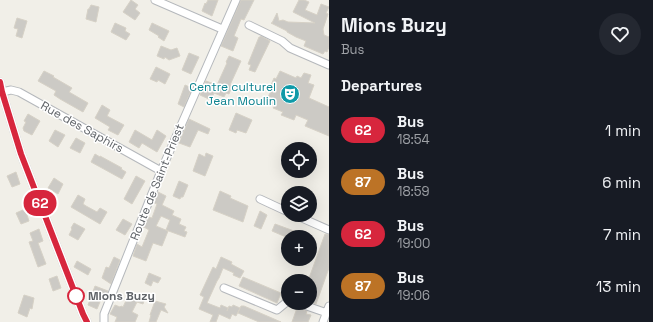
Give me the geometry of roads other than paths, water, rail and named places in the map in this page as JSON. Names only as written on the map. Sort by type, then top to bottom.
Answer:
[{"type":"street","points":[[155,0],[222,29]]},
{"type":"street","name":"Route de Saint-Priest","points":[[104,322],[104,314],[161,171],[236,0]]},
{"type":"street","points":[[248,25],[282,41],[290,48],[329,65]]},
{"type":"street","points":[[0,82],[21,154],[80,306],[88,322]]},
{"type":"street","name":"Rue des Saphirs","points":[[2,92],[11,90],[19,92],[161,171]]},
{"type":"street","points":[[260,199],[281,209]]},
{"type":"street","points":[[311,222],[329,230]]},
{"type":"street","points":[[224,288],[277,310],[281,307]]},
{"type":"street","points":[[317,307],[328,310],[323,322]]},
{"type":"place","name":"Centre culturel Jean Moulin","points":[[290,94]]},
{"type":"place","name":"Mions Buzy","points":[[76,296]]}]
